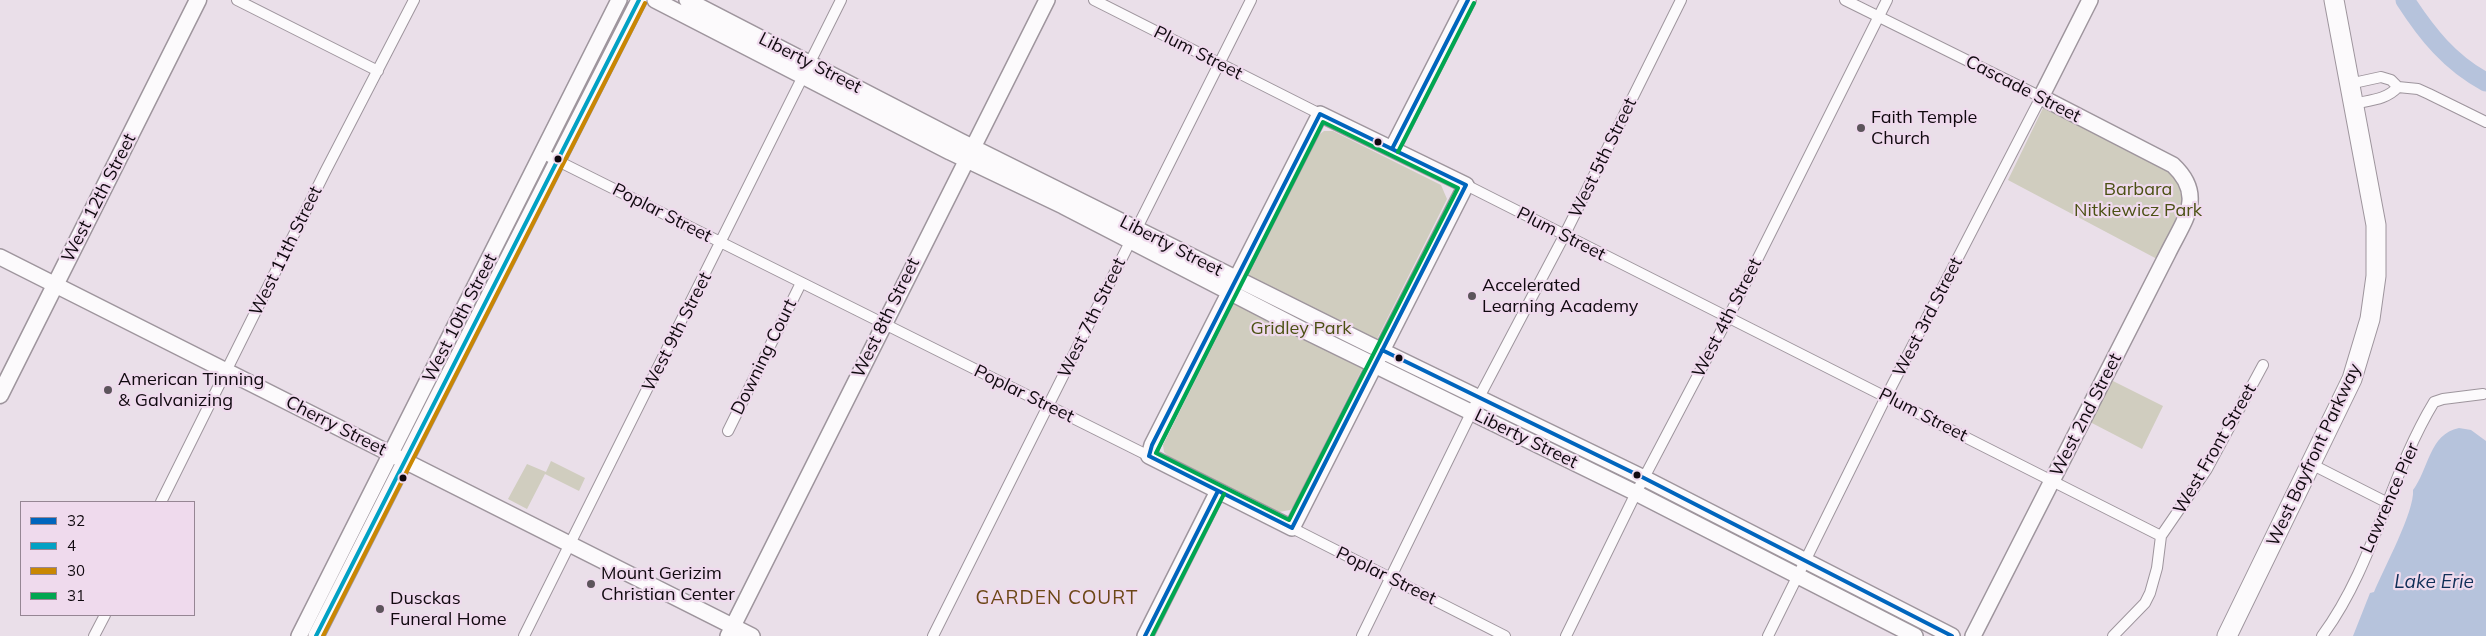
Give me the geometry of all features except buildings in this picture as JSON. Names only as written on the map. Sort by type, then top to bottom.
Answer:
[{"type":"highway","name":"West Bayfront Parkway","points":[[2227,636],[2341,404],[2359,360],[2370,319],[2376,276],[2376,225],[2334,0]]},
{"type":"main road","name":"West 12th Street","points":[[0,395],[198,0]]},
{"type":"street","points":[[236,0],[378,71]]},
{"type":"street","name":"West 11th Street","points":[[162,501],[325,172],[414,0]]},
{"type":"street","name":"West 10th Street","points":[[399,457],[467,304],[619,0]]},
{"type":"street","name":"West 10th Street","points":[[299,636],[322,608],[399,457],[481,312],[639,0]]},
{"type":"street","name":"Liberty Street","points":[[655,0],[806,69],[969,153],[1063,206],[1236,278],[1480,397],[1644,478],[1952,636]]},
{"type":"street","name":"Liberty Street","points":[[687,0],[806,69]]},
{"type":"street","name":"West 9th Street","points":[[524,636],[841,0]]},
{"type":"street","name":"West 8th Street","points":[[730,631],[1047,0]]},
{"type":"street","name":"Plum Street","points":[[1094,0],[2161,536]]},
{"type":"street","name":"West 7th Street","points":[[933,636],[1251,0]]},
{"type":"street","points":[[1392,149],[1468,0]]},
{"type":"street","name":"West 5th Street","points":[[1362,636],[1472,412],[1564,236],[1681,0]]},
{"type":"street","name":"Cascade Street","points":[[1845,0],[2167,161],[2182,175],[2191,191]]},
{"type":"street","name":"West 4th Street","points":[[1566,636],[1636,493],[1728,318],[1887,0]]},
{"type":"street","name":"West 3rd Street","points":[[1768,636],[1886,397],[2090,0]]},
{"type":"street","points":[[2349,84],[2381,77],[2391,80],[2398,87],[2424,91],[2486,122]]},
{"type":"street","points":[[2353,104],[2383,98],[2390,95],[2398,87]]},
{"type":"street","points":[[1149,456],[1152,445],[1320,114]]},
{"type":"street","name":"Poplar Street","points":[[542,153],[1505,636]]},
{"type":"street","points":[[1292,528],[1466,186]]},
{"type":"street","name":"West 2nd Street","points":[[1974,636],[2180,228],[2188,211],[2191,191]]},
{"type":"street","name":"Liberty Street","points":[[1134,235],[1230,292],[1374,365],[1636,493],[1915,636]]},
{"type":"street","name":"Cherry Street","points":[[0,257],[570,544],[730,631],[752,636]]},
{"type":"street","name":"Downing Court","points":[[728,431],[801,283]]},
{"type":"street","points":[[467,304],[481,312]]},
{"type":"street","name":"West Front Street","points":[[2113,636],[2135,614],[2150,593],[2161,536],[2207,469],[2263,366]]},
{"type":"street","name":"Lawrence Pier","points":[[2322,636],[2339,609],[2357,573],[2386,502],[2434,402],[2443,399],[2483,394]]},
{"type":"street","points":[[2311,464],[2386,502]]},
{"type":"street","points":[[1144,636],[1218,491]]},
{"type":"street","name":"West 10th Street","points":[[316,636],[322,608]]},
{"type":"street","points":[[94,636],[104,616]]},
{"type":"green space","name":"Barbara Nitkiewicz Park","points":[[2043,108],[2166,168],[2180,184],[2182,206],[2157,259],[2008,180]]},
{"type":"green space","name":"Gridley Park","points":[[1324,131],[1333,131],[1441,185],[1447,199],[1293,507],[1290,510],[1279,512],[1170,458],[1164,452],[1163,445],[1316,137]]},
{"type":"green space","points":[[2111,380],[2163,406],[2142,449],[2090,422]]},
{"type":"green space","points":[[551,461],[585,478],[579,491],[545,474],[527,509],[508,499],[527,464],[546,472]]},
{"type":"water","name":"Lake Erie","points":[[2459,428],[2471,430],[2486,441],[2486,636],[2353,636],[2370,593],[2374,592],[2398,541],[2409,512],[2413,490],[2435,445],[2441,437]]},
{"type":"waterway","points":[[2405,0],[2440,47],[2461,66],[2486,82]]},
{"type":"transit line","name":"4","points":[[316,636],[639,0]]},
{"type":"transit line","name":"32","points":[[1392,149],[1468,0]]},
{"type":"transit line","name":"30","points":[[323,636],[645,3]]},
{"type":"transit line","name":"31","points":[[1398,152],[1474,3]]},
{"type":"transit line","name":"32","points":[[1320,114],[1466,185],[1292,528],[1149,456],[1152,445],[1320,114]]},
{"type":"transit line","name":"31","points":[[1323,122],[1458,188],[1289,520],[1156,453],[1323,122]]},
{"type":"transit line","name":"32","points":[[1382,350],[1644,478],[1952,636]]},
{"type":"transit line","name":"32","points":[[1145,636],[1218,491]]},
{"type":"transit line","name":"31","points":[[1152,636],[1224,494]]},
{"type":"place","name":"Faith Temple Church","points":[[1861,128]]},
{"type":"place","name":"Accelerated Learning Academy","points":[[1472,296]]},
{"type":"place","name":"American Tinning & Galvanizing","points":[[108,390]]},
{"type":"place","name":"Mount Gerizim Christian Center","points":[[591,584]]},
{"type":"place","name":"Dusckas Funeral Home","points":[[380,609]]},
{"type":"district","name":"GARDEN COURT","points":[[1057,598]]}]
